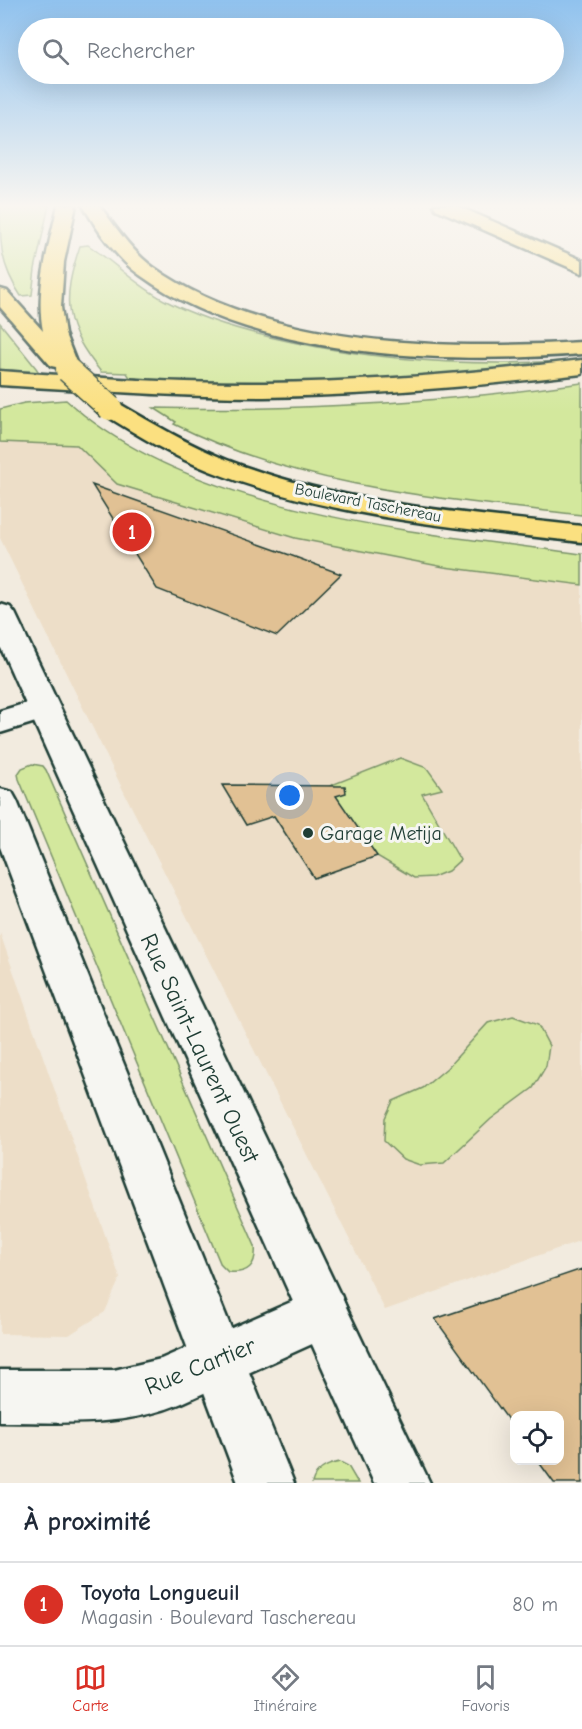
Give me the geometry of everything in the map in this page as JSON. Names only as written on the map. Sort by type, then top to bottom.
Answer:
[{"type":"main road","name":"Boulevard Taschereau","points":[[53,274],[51,309],[64,376],[144,430],[191,454],[294,489],[380,508],[582,534]]},
{"type":"main road","points":[[151,274],[210,306],[266,324],[351,341],[421,349],[495,352],[582,348]]},
{"type":"main road","points":[[0,295],[64,376]]},
{"type":"main road","points":[[0,378],[64,376],[183,389],[295,389],[471,380],[582,367]]},
{"type":"main road","points":[[0,400],[64,376]]},
{"type":"street","name":"Rue Saint-Laurent Ouest","points":[[0,613],[402,1483]]},
{"type":"street","points":[[0,722],[44,709]]},
{"type":"street","points":[[0,801],[266,1483]]},
{"type":"street","name":"Rue Cartier","points":[[0,1396],[114,1396],[164,1385],[323,1313]]},
{"type":"shaded area","points":[[0,442],[77,445],[117,484],[295,538],[444,567],[582,585],[582,1240],[385,1310],[125,794],[0,538]]},
{"type":"shaded area","points":[[0,933],[120,1278],[105,1312],[69,1335],[0,1334]]},
{"type":"green space","points":[[9,274],[34,274],[32,295],[21,296]]},
{"type":"green space","points":[[72,274],[127,274],[166,301],[212,320],[276,338],[328,349],[400,358],[472,363],[582,360],[563,364],[417,378],[263,382],[131,379],[127,373],[101,372],[79,341],[70,313]]},
{"type":"green space","points":[[0,323],[36,368],[40,374],[0,371]]},
{"type":"green space","points":[[582,383],[582,515],[426,496],[323,477],[222,446],[174,424],[176,422],[154,408],[208,409],[369,404],[476,396]]},
{"type":"green space","points":[[66,400],[118,439],[177,469],[242,493],[310,512],[380,526],[582,554],[582,585],[444,567],[295,538],[117,484],[77,445],[0,442],[0,409],[24,403]]},
{"type":"green space","points":[[400,758],[427,768],[442,789],[422,794],[460,860],[448,871],[433,877],[414,878],[377,856],[329,786]]},
{"type":"green space","points":[[32,764],[43,766],[46,770],[255,1246],[253,1264],[246,1270],[228,1272],[221,1265],[19,779],[18,774],[22,768]]},
{"type":"green space","points":[[513,1016],[538,1025],[549,1046],[546,1066],[533,1088],[491,1119],[444,1163],[420,1165],[403,1159],[384,1141],[385,1118],[393,1101],[423,1088],[447,1068],[488,1023]]},
{"type":"green space","points":[[340,1462],[348,1466],[358,1483],[312,1483],[323,1468]]},
{"type":"building","points":[[92,485],[341,574],[277,636],[157,589]]},
{"type":"building","points":[[222,785],[345,786],[346,793],[336,796],[377,856],[314,878],[274,816],[246,825]]},
{"type":"building","points":[[582,1269],[582,1483],[554,1483],[541,1465],[564,1465],[564,1411],[510,1411],[510,1422],[435,1319]]},
{"type":"place","name":"Toyota Longueuil","points":[[132,532]]},
{"type":"place","name":"Garage Metija","points":[[308,833]]}]
